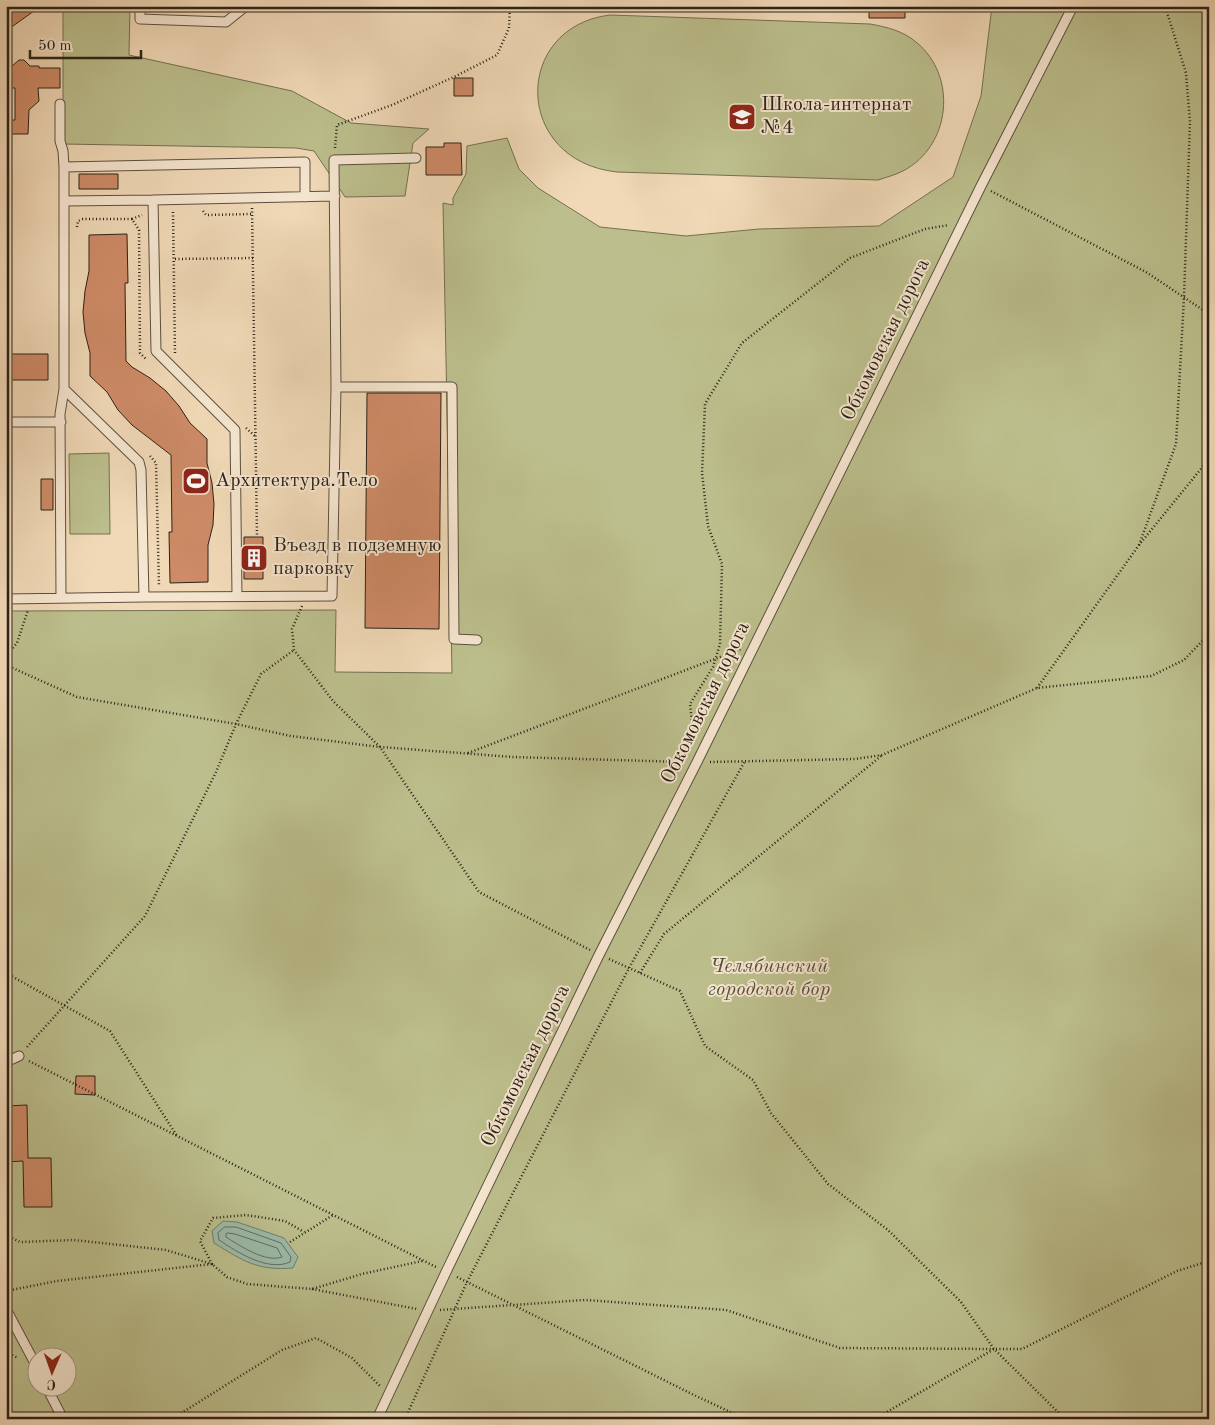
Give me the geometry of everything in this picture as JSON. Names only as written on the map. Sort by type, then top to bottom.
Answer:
[{"type":"lane","points":[[140,6],[140,19],[226,22],[246,6]]},
{"type":"lane","name":"Обкомовская дорога","points":[[377,1419],[427,1311],[599,955],[697,762],[981,186],[1073,6]]},
{"type":"lane","points":[[60,104],[60,141],[64,167],[64,389],[60,422],[61,598]]},
{"type":"lane","points":[[6,600],[332,596],[336,387],[334,160],[416,158]]},
{"type":"lane","points":[[64,167],[305,162],[305,196]]},
{"type":"lane","points":[[64,201],[335,196]]},
{"type":"lane","points":[[153,200],[156,351],[235,430],[237,596]]},
{"type":"lane","points":[[336,387],[452,387],[454,639],[477,640]]},
{"type":"lane","points":[[64,389],[139,462],[141,470],[144,597]]},
{"type":"lane","points":[[6,422],[60,422]]},
{"type":"lane","points":[[6,1062],[19,1056]]},
{"type":"lane","points":[[6,1309],[28,1350]]},
{"type":"lane","points":[[52,1398],[63,1419]]},
{"type":"path","points":[[334,160],[337,126],[392,105],[497,55],[509,28],[510,6]]},
{"type":"path","points":[[1139,545],[1176,444],[1184,297],[1190,122],[1186,74],[1165,6]]},
{"type":"path","points":[[981,186],[1146,272],[1209,314]]},
{"type":"path","points":[[252,199],[256,535]]},
{"type":"path","points":[[173,200],[175,353],[178,359]]},
{"type":"path","points":[[202,210],[206,215],[252,214]]},
{"type":"path","points":[[76,228],[78,222],[83,219],[132,219],[153,211]]},
{"type":"path","points":[[132,219],[139,230],[140,353],[147,360]]},
{"type":"path","points":[[697,762],[690,704],[713,667],[720,644],[722,564],[708,526],[702,473],[704,404],[742,343],[850,258],[925,229],[963,223]]},
{"type":"path","points":[[174,259],[253,258]]},
{"type":"path","points":[[242,424],[255,437]]},
{"type":"path","points":[[150,456],[156,463],[159,597]]},
{"type":"path","points":[[1037,688],[1139,545],[1209,459]]},
{"type":"path","points":[[307,596],[292,629],[294,650],[333,701],[380,747],[479,892],[599,955],[680,991],[705,1046],[754,1080],[771,1113],[828,1184],[894,1237],[961,1302],[994,1349],[1064,1419]]},
{"type":"path","points":[[6,656],[17,643],[32,599]]},
{"type":"path","points":[[640,973],[664,934],[882,755],[1037,688],[1151,676],[1184,660],[1209,634]]},
{"type":"path","points":[[466,754],[545,725],[716,657],[755,644]]},
{"type":"path","points":[[294,650],[261,674],[236,724],[216,772],[145,916],[19,1056],[511,1305],[745,1419]]},
{"type":"path","points":[[6,665],[77,697],[236,724],[291,736],[380,747],[513,757],[697,762],[855,758],[882,755]]},
{"type":"path","points":[[405,1419],[467,1282],[628,968],[744,761]]},
{"type":"path","points":[[6,973],[110,1031],[178,1138]]},
{"type":"path","points":[[212,1264],[200,1241],[213,1218],[246,1215],[285,1222],[304,1232]]},
{"type":"path","points":[[290,1242],[333,1215]]},
{"type":"path","points":[[6,1235],[20,1242],[74,1240],[166,1250],[212,1264],[228,1277],[247,1284],[312,1289],[427,1311],[585,1300],[726,1310],[840,1348],[1022,1349],[1177,1271],[1209,1261]]},
{"type":"path","points":[[312,1289],[362,1274],[424,1261]]},
{"type":"path","points":[[6,1291],[57,1281],[212,1264]]},
{"type":"path","points":[[175,1417],[282,1350],[316,1338],[352,1358],[389,1394]]},
{"type":"path","points":[[875,1419],[994,1349]]},
{"type":"green space","points":[[63,6],[130,6],[129,55],[292,91],[351,123],[429,129],[413,143],[405,196],[345,197],[314,151],[296,148],[63,144]]},
{"type":"green space","name":"Челябинский городской бор","points":[[992,6],[1209,6],[1209,1419],[6,1419],[6,611],[336,610],[335,672],[452,673],[443,203],[453,205],[453,198],[466,174],[467,146],[507,138],[519,169],[538,188],[600,227],[686,236],[759,229],[879,226],[953,177],[981,96]]},
{"type":"green space","points":[[610,15],[870,24],[894,30],[916,42],[929,56],[938,73],[943,91],[943,110],[939,128],[931,145],[919,160],[903,171],[878,180],[617,172],[583,163],[558,145],[543,121],[538,94],[542,67],[555,43],[578,25]]},
{"type":"green space","points":[[109,453],[110,534],[70,534],[69,454]]},
{"type":"water","points":[[223,1221],[237,1222],[284,1238],[298,1257],[293,1268],[281,1269],[260,1266],[243,1260],[214,1243],[212,1231]]},
{"type":"building","points":[[6,6],[41,6],[6,31]]},
{"type":"building","points":[[869,6],[905,6],[905,18],[869,18]]},
{"type":"building","points":[[19,60],[24,60],[30,66],[39,66],[39,68],[60,68],[60,88],[38,88],[39,101],[29,110],[28,134],[6,134],[6,120],[15,120],[15,88],[6,88],[6,66],[12,66]]},
{"type":"building","points":[[454,78],[473,78],[473,96],[454,96]]},
{"type":"building","points":[[444,143],[461,143],[462,175],[426,175],[426,147],[444,147]]},
{"type":"building","points":[[79,174],[118,174],[118,189],[79,189]]},
{"type":"building","points":[[127,234],[128,283],[125,283],[126,361],[166,391],[190,423],[207,439],[207,463],[212,483],[214,504],[213,525],[208,545],[208,582],[170,583],[169,532],[172,532],[171,455],[132,425],[118,410],[107,392],[90,376],[90,353],[85,333],[83,312],[89,271],[89,235]]},
{"type":"building","points":[[6,354],[48,354],[48,380],[6,380]]},
{"type":"building","points":[[367,393],[441,393],[439,629],[365,628]]},
{"type":"building","points":[[41,479],[53,479],[53,510],[41,510]]},
{"type":"building","name":"Въезд в подземную парковку","points":[[244,537],[263,537],[263,579],[244,579]]},
{"type":"building","points":[[76,1076],[95,1076],[95,1095],[75,1094]]},
{"type":"building","points":[[27,1105],[28,1158],[51,1158],[52,1207],[24,1207],[23,1161],[6,1162],[6,1106]]},
{"type":"place","name":"Школа-интернат №4","points":[[742,117]]},
{"type":"place","name":"Архитектура.Тело","points":[[196,481]]},
{"type":"place","name":"Въезд в подземную парковку","points":[[254,558]]}]
